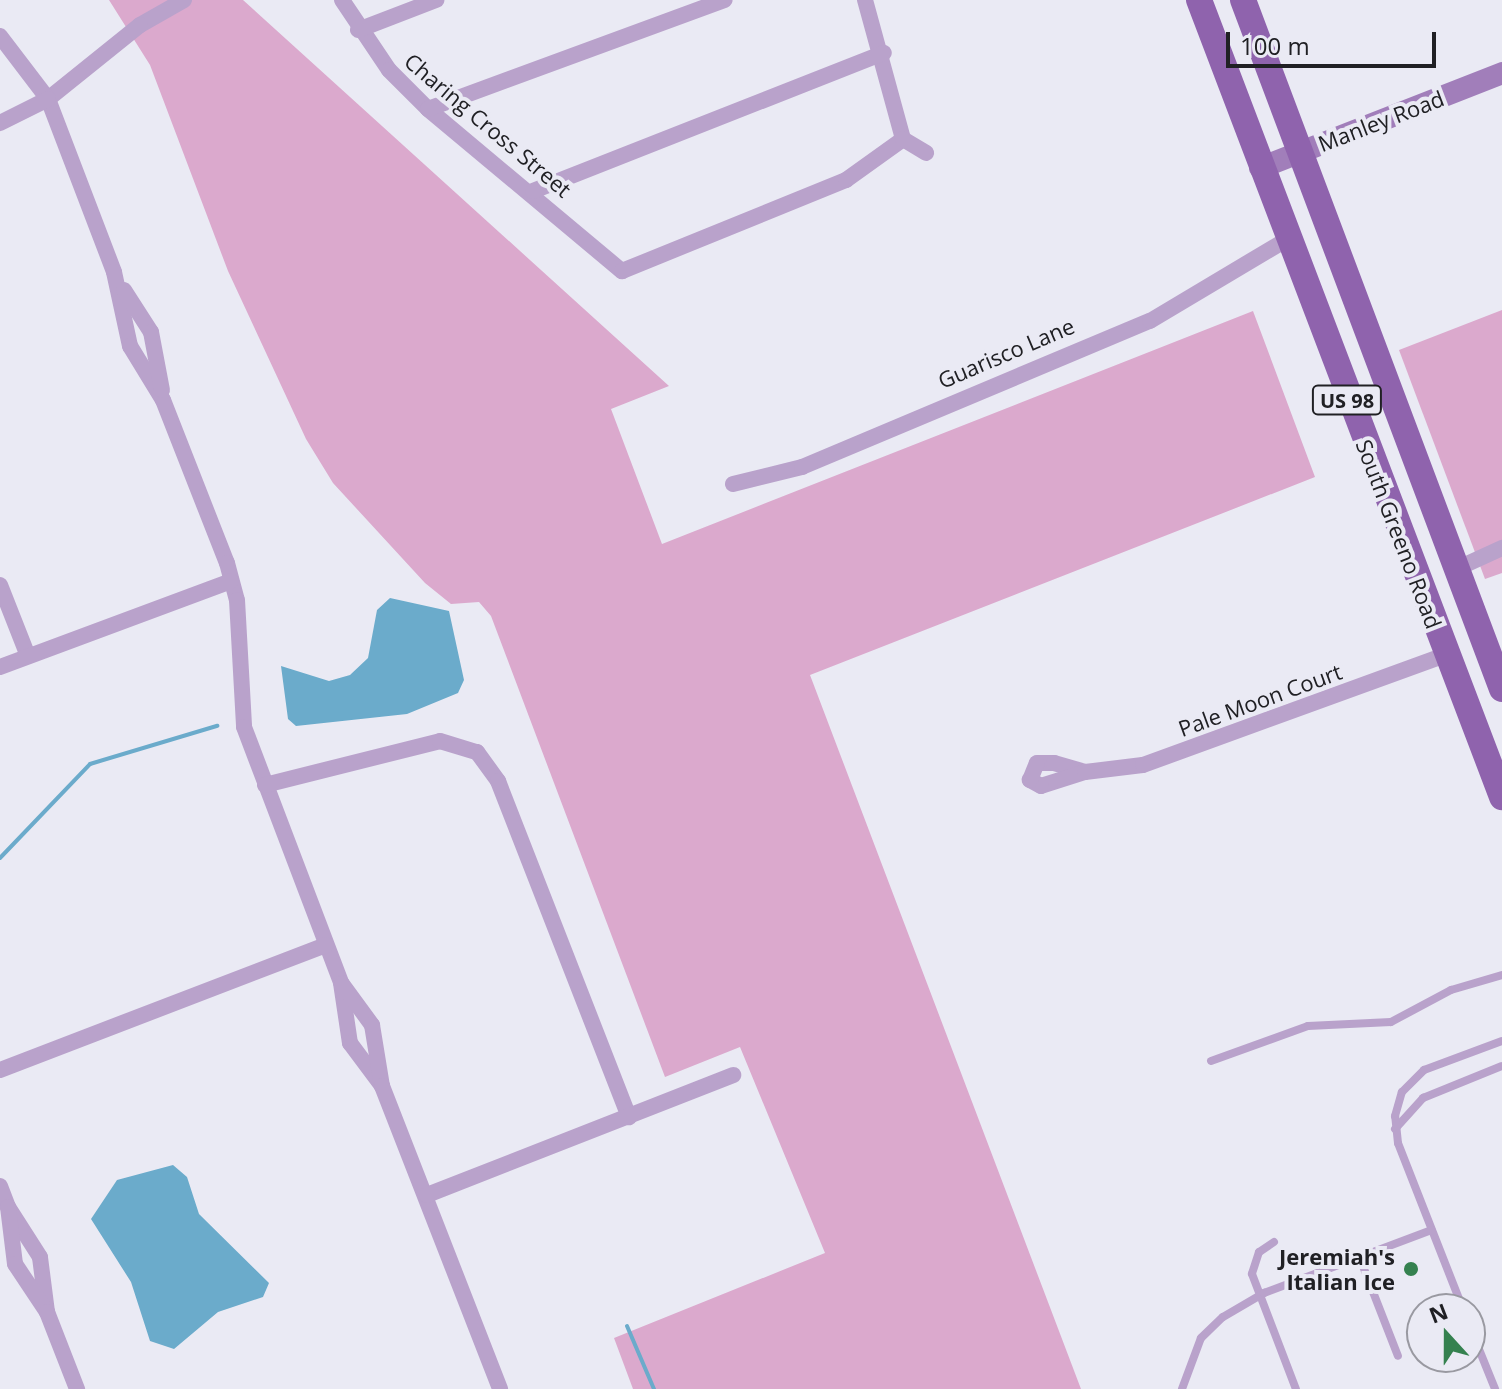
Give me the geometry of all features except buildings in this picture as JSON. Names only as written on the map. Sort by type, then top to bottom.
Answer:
[{"type":"main road","name":"South Greeno Road","points":[[1199,0],[1286,240],[1502,797]]},
{"type":"main road","name":"South Greeno Road","points":[[1243,0],[1502,689]]},
{"type":"street","points":[[0,123],[48,99],[140,25],[184,0]]},
{"type":"street","name":"Charing Cross Street","points":[[342,0],[358,30],[428,109],[533,191],[622,271],[846,180],[903,139]]},
{"type":"street","points":[[358,30],[436,0]]},
{"type":"street","points":[[428,109],[725,0]]},
{"type":"street","points":[[865,0],[884,53],[903,139],[926,153]]},
{"type":"street","points":[[0,36],[48,99],[114,272],[130,346],[163,400]]},
{"type":"street","points":[[533,191],[884,53]]},
{"type":"street","name":"Manley Road","points":[[1260,168],[1502,73]]},
{"type":"street","name":"Guarisco Lane","points":[[733,484],[802,467],[1150,321],[1286,240]]},
{"type":"street","points":[[114,272],[151,332],[163,400],[231,581],[240,701],[265,785],[341,983],[374,1031],[382,1086],[500,1389]]},
{"type":"street","points":[[1456,569],[1502,548]]},
{"type":"street","points":[[1456,569],[1502,559]]},
{"type":"street","points":[[0,667],[231,581]]},
{"type":"street","points":[[0,585],[28,656]]},
{"type":"street","name":"Pale Moon Court","points":[[1085,772],[1143,765],[1446,655]]},
{"type":"street","points":[[265,785],[440,741],[477,752],[498,781],[629,1117]]},
{"type":"street","points":[[0,1070],[326,945]]},
{"type":"street","points":[[341,983],[350,1043],[382,1086]]},
{"type":"street","points":[[427,1195],[733,1075]]},
{"type":"street","points":[[0,1186],[8,1207],[40,1257],[47,1312]]},
{"type":"street","points":[[8,1207],[15,1264],[47,1312],[77,1389]]},
{"type":"lane","points":[[1211,1061],[1308,1026],[1391,1022],[1451,990],[1502,975]]},
{"type":"lane","points":[[1457,1293],[1395,1129],[1411,1080],[1502,1041]]},
{"type":"lane","points":[[1395,1129],[1423,1098],[1502,1066]]},
{"type":"lane","points":[[1182,1389],[1209,1329],[1258,1296],[1432,1230]]},
{"type":"lane","points":[[1274,1242],[1252,1267],[1258,1296],[1296,1389]]},
{"type":"lane","points":[[1359,1256],[1398,1356]]},
{"type":"lane","points":[[1486,1367],[1495,1389]]},
{"type":"shaded area","points":[[109,0],[243,0],[669,386],[611,409],[662,544],[1253,311],[1315,477],[810,675],[1081,1389],[633,1389],[614,1338],[825,1253],[740,1047],[665,1077],[491,616],[479,602],[451,604],[425,583],[333,483],[306,439],[228,271],[150,65]]},
{"type":"shaded area","points":[[1502,310],[1502,573],[1485,579],[1399,350]]},
{"type":"water","points":[[390,598],[449,611],[464,680],[458,693],[407,714],[296,726],[288,719],[281,666],[329,681],[350,675],[368,658],[377,610]]},
{"type":"water","points":[[173,1165],[187,1177],[199,1214],[269,1283],[263,1297],[218,1312],[174,1349],[150,1341],[131,1282],[91,1219],[117,1180]]},
{"type":"waterway","points":[[0,858],[90,764],[217,726]]},
{"type":"waterway","points":[[627,1326],[654,1389]]},
{"type":"place","name":"Jeremiah's Italian Ice","points":[[1411,1269]]}]
